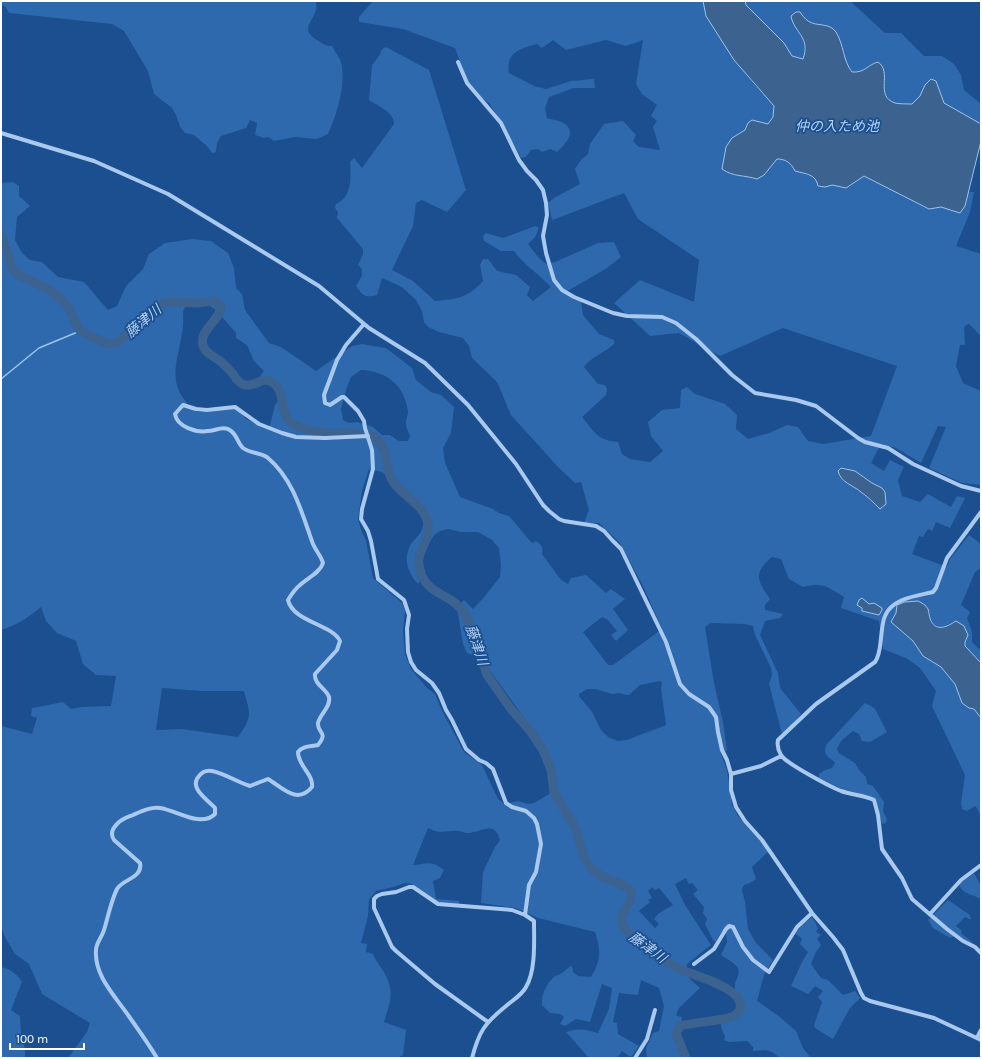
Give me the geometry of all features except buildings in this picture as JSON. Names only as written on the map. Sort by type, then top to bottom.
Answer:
[{"type":"street","points":[[458,62],[467,83],[501,123],[519,160],[543,190],[547,215],[543,236],[546,253],[554,280],[562,290],[574,297],[613,313],[627,316],[662,317],[676,323],[696,339],[732,376],[755,394],[796,400],[816,406],[858,438],[866,442],[888,448],[919,467],[961,486],[981,491]]},
{"type":"street","points":[[1,133],[94,161],[168,194],[319,286],[364,324],[425,363],[468,405],[516,464],[543,505],[549,511],[564,521],[596,526],[604,531],[621,549],[666,642],[680,684],[690,694],[709,707],[716,717],[722,750],[731,774],[731,790],[740,813],[762,840],[812,913],[843,950],[864,998],[870,1001],[934,1018],[979,1039],[981,1030]]},
{"type":"street","points":[[364,324],[346,345],[337,360],[324,395],[324,400],[325,403],[330,405],[344,397],[364,420],[372,450],[373,468],[362,509],[361,519],[368,531],[371,541],[378,579],[404,600],[409,615],[406,629],[408,652],[416,670],[432,683],[439,693],[466,749],[493,769],[506,804],[526,811],[534,818],[537,824],[541,844],[536,872],[529,885],[525,914]]},
{"type":"street","points":[[157,1058],[106,984],[96,961],[96,948],[103,933],[118,889],[123,883],[135,876],[141,867],[140,863],[114,840],[112,836],[113,830],[119,821],[145,810],[154,808],[164,809],[203,820],[212,817],[215,814],[216,808],[202,796],[197,789],[196,784],[196,779],[200,774],[206,771],[220,774],[250,786],[268,779],[284,791],[293,795],[300,795],[309,791],[312,787],[312,781],[299,760],[298,752],[305,746],[318,745],[323,739],[323,734],[318,727],[318,723],[328,704],[329,698],[327,693],[318,684],[315,674],[337,650],[340,641],[334,634],[304,618],[289,605],[288,600],[290,596],[300,584],[319,570],[323,563],[314,546],[298,501],[284,474],[263,454],[250,452],[242,447],[232,431],[226,428],[196,431],[180,423],[176,419],[175,414],[183,405],[196,409],[207,410],[235,406],[259,424],[296,437],[325,438],[368,436]]},
{"type":"street","points":[[981,512],[947,558],[936,588],[933,592],[895,603],[889,609],[883,622],[879,653],[875,662],[816,704],[778,740],[777,744],[781,756],[803,772],[841,791],[869,797],[874,800],[878,815],[882,849],[902,878],[912,898],[947,929],[975,947],[981,953]]},
{"type":"street","points":[[731,774],[761,766],[781,756]]},
{"type":"street","points":[[930,914],[961,880],[981,865]]},
{"type":"street","points":[[472,1058],[475,1044],[481,1031],[488,1022],[523,992],[529,981],[534,950],[534,921],[525,914],[512,910],[438,904],[413,887],[377,896],[374,899],[374,908],[392,947],[434,984],[488,1022]]},
{"type":"street","points":[[694,964],[714,949],[729,926],[733,927],[743,947],[753,960],[768,972],[797,927],[812,913]]},
{"type":"street","points":[[635,1058],[647,1039],[655,1010]]},
{"type":"shaded area","points":[[1,1],[316,1],[316,9],[308,29],[312,36],[321,43],[332,46],[339,58],[343,75],[340,101],[328,134],[317,139],[295,137],[274,141],[268,137],[264,138],[255,135],[257,123],[250,120],[246,128],[221,136],[217,143],[216,152],[212,153],[208,147],[194,135],[185,133],[180,127],[172,108],[154,94],[148,71],[124,31],[112,24],[9,13],[5,6],[1,5]]},
{"type":"shaded area","points":[[373,1],[703,1],[706,16],[751,81],[774,106],[773,117],[768,124],[748,123],[745,130],[732,138],[726,147],[722,169],[726,172],[757,179],[764,175],[777,159],[780,159],[788,162],[796,171],[811,176],[825,187],[832,185],[846,188],[864,176],[929,209],[941,207],[960,213],[965,206],[968,192],[974,192],[970,212],[956,246],[981,254],[981,336],[969,324],[966,325],[964,328],[965,345],[960,345],[956,366],[963,383],[981,391],[981,485],[962,483],[929,468],[946,427],[938,426],[921,463],[896,448],[881,444],[871,463],[884,471],[890,460],[904,467],[898,480],[902,496],[920,502],[928,494],[951,507],[957,496],[965,498],[950,528],[936,522],[932,531],[928,529],[923,537],[919,536],[912,554],[947,567],[950,559],[969,535],[981,544],[981,568],[975,572],[961,605],[970,612],[967,618],[972,632],[972,642],[979,649],[981,647],[981,663],[965,646],[966,638],[956,621],[950,625],[940,628],[934,624],[927,608],[911,601],[898,605],[891,622],[913,641],[923,656],[941,667],[955,684],[962,703],[969,708],[974,709],[981,718],[981,816],[975,806],[967,811],[962,809],[961,803],[965,775],[932,706],[936,691],[920,668],[906,658],[883,649],[879,621],[841,608],[844,597],[825,586],[816,585],[803,587],[789,579],[781,559],[772,557],[760,572],[760,582],[770,599],[765,605],[765,610],[783,614],[780,618],[765,621],[760,635],[778,673],[780,688],[801,714],[793,725],[782,734],[769,684],[772,675],[771,668],[755,635],[753,626],[744,624],[711,623],[705,627],[714,683],[723,722],[727,750],[721,754],[727,770],[732,805],[738,816],[769,851],[752,867],[756,879],[744,885],[742,890],[748,929],[756,943],[773,960],[764,975],[757,1001],[780,1017],[796,1031],[803,1048],[811,1058],[779,1058],[774,1053],[764,1050],[753,1051],[753,1047],[747,1041],[729,1042],[724,1040],[725,1036],[721,1024],[722,1016],[734,1011],[736,1008],[735,984],[738,969],[733,963],[721,955],[727,942],[726,934],[722,931],[715,942],[713,940],[705,924],[707,919],[703,913],[704,907],[693,894],[698,890],[692,883],[689,884],[686,878],[675,884],[685,905],[711,945],[687,964],[686,974],[700,988],[679,1008],[676,1015],[682,1017],[681,1023],[675,1031],[675,1035],[677,1044],[684,1058],[647,1058],[646,1048],[653,1033],[659,1031],[664,1006],[659,988],[641,980],[638,995],[619,993],[613,1022],[617,1023],[618,1034],[639,1046],[631,1057],[622,1051],[617,1058],[589,1058],[566,1032],[582,1030],[598,1033],[609,1009],[612,988],[602,984],[590,1022],[576,1019],[565,1026],[560,1024],[564,1017],[560,1014],[550,1013],[542,1005],[542,997],[551,980],[571,966],[573,972],[578,976],[591,977],[597,966],[599,955],[595,932],[538,918],[516,908],[481,903],[483,872],[500,840],[494,830],[491,829],[467,833],[458,831],[440,832],[428,828],[413,865],[432,864],[444,870],[440,878],[433,881],[436,899],[459,901],[459,904],[440,903],[412,884],[405,883],[376,891],[369,899],[368,916],[361,943],[367,944],[366,952],[373,954],[389,982],[391,994],[384,1022],[406,1030],[403,1055],[398,1058],[68,1058],[87,1032],[90,1023],[42,994],[29,964],[15,954],[5,937],[1,926],[1,726],[32,734],[37,718],[31,716],[32,708],[63,702],[71,709],[111,706],[116,676],[96,675],[83,664],[76,641],[57,633],[46,621],[41,607],[22,621],[1,630],[1,183],[13,182],[19,186],[19,196],[30,206],[17,217],[15,240],[22,253],[30,260],[42,262],[58,277],[84,282],[108,310],[117,306],[126,286],[143,269],[149,254],[165,243],[193,239],[211,241],[228,253],[234,268],[236,288],[242,294],[245,310],[269,343],[281,347],[316,371],[352,346],[362,344],[386,348],[412,368],[416,380],[431,392],[441,395],[454,407],[451,433],[443,448],[445,463],[460,497],[509,516],[532,543],[536,541],[541,545],[542,554],[561,580],[568,584],[571,578],[586,575],[606,593],[611,589],[625,599],[613,609],[628,630],[616,641],[611,635],[617,631],[608,620],[602,617],[583,632],[608,665],[613,665],[662,629],[643,586],[620,543],[599,523],[584,523],[589,510],[581,482],[575,483],[558,467],[511,415],[497,382],[472,358],[469,346],[463,338],[439,332],[428,327],[424,322],[422,311],[416,300],[402,287],[382,278],[377,295],[367,296],[363,294],[356,286],[362,276],[362,269],[358,265],[363,254],[363,249],[337,218],[338,212],[335,208],[336,204],[345,197],[348,192],[350,162],[354,158],[362,168],[394,124],[388,113],[369,100],[372,65],[382,49],[386,47],[429,70],[466,190],[447,212],[422,200],[416,203],[413,226],[392,270],[413,281],[435,301],[462,297],[478,287],[483,281],[480,265],[483,259],[488,259],[497,271],[516,275],[530,287],[527,295],[533,301],[551,287],[522,261],[514,251],[501,251],[484,241],[483,236],[486,233],[503,238],[535,226],[539,228],[535,237],[528,244],[546,264],[555,262],[598,243],[614,242],[621,257],[607,268],[564,293],[581,301],[583,315],[599,334],[614,340],[614,344],[587,363],[584,367],[598,384],[605,385],[607,389],[606,395],[582,417],[600,437],[618,442],[622,454],[630,459],[650,462],[663,451],[651,436],[648,422],[662,410],[680,408],[681,390],[687,387],[695,394],[725,404],[737,415],[736,429],[748,439],[769,433],[787,425],[798,427],[808,441],[823,444],[871,436],[897,366],[783,328],[720,356],[679,333],[650,336],[614,303],[640,280],[694,302],[699,260],[638,219],[624,193],[552,220],[548,203],[554,198],[580,184],[575,169],[581,160],[588,154],[590,144],[604,124],[623,121],[636,135],[633,141],[639,147],[660,150],[653,127],[657,121],[651,116],[657,105],[642,94],[636,84],[643,40],[626,46],[606,40],[566,50],[553,40],[542,48],[537,44],[525,47],[516,52],[509,61],[509,73],[534,86],[546,89],[571,81],[594,79],[595,88],[574,88],[549,97],[545,108],[547,118],[565,124],[570,131],[570,135],[557,152],[550,149],[542,152],[538,149],[531,150],[526,157],[521,158],[501,121],[489,103],[478,96],[468,83],[455,48],[403,29],[359,22],[359,17]],"holes":[[[190,300],[203,301],[216,310],[236,333],[236,338],[247,345],[254,361],[264,371],[259,378],[275,389],[279,400],[275,405],[269,429],[246,419],[238,409],[234,408],[199,412],[187,408],[187,403],[180,394],[176,375],[176,365],[182,335],[183,312]],[[361,370],[378,373],[393,381],[403,394],[406,402],[408,412],[406,426],[410,436],[408,441],[399,441],[390,435],[382,435],[373,427],[357,422],[349,423],[343,420],[341,409],[351,377]],[[841,468],[855,471],[882,488],[880,509],[860,491],[843,480]],[[369,469],[382,472],[417,500],[426,514],[421,532],[411,544],[407,554],[407,565],[411,575],[418,584],[425,571],[421,557],[434,535],[440,531],[448,529],[461,532],[478,532],[492,540],[499,548],[501,565],[500,577],[473,609],[464,600],[457,607],[463,644],[467,653],[476,656],[488,668],[544,745],[554,769],[556,790],[534,803],[528,804],[518,801],[504,804],[498,799],[482,765],[464,752],[442,711],[435,694],[427,688],[411,669],[405,654],[403,631],[405,611],[402,603],[373,578],[366,541],[358,519],[362,491]],[[660,681],[662,682],[661,688],[666,725],[627,740],[618,741],[608,737],[601,730],[592,712],[579,696],[579,694],[587,689],[595,689],[612,694],[620,693],[629,695],[640,685]],[[162,688],[202,691],[244,691],[249,715],[246,724],[238,737],[182,729],[156,730]],[[652,887],[655,890],[659,888],[673,905],[658,914],[654,919],[659,924],[655,928],[639,911],[650,902],[648,900],[652,898],[648,891]]]},
{"type":"shaded area","points":[[745,1],[850,1],[885,33],[901,33],[924,56],[942,56],[954,64],[961,75],[964,90],[981,104],[981,124],[944,103],[936,81],[925,85],[920,96],[912,104],[895,103],[889,100],[884,90],[884,72],[882,66],[877,62],[863,70],[852,72],[847,66],[842,46],[826,25],[792,20],[803,38],[805,48],[803,59],[792,56],[784,43],[746,5]]},
{"type":"shaded area","points":[[865,703],[874,708],[887,732],[870,742],[862,741],[859,734],[853,731],[841,741],[837,749],[839,753],[855,763],[866,777],[867,784],[873,786],[884,802],[883,811],[887,819],[886,823],[882,824],[876,801],[861,794],[842,789],[819,778],[819,774],[832,768],[835,763],[827,756],[825,752],[826,745]]},
{"type":"shaded area","points":[[974,873],[981,886],[981,899],[965,892],[960,888],[959,884]]},
{"type":"shaded area","points":[[948,900],[970,915],[971,919],[965,917],[956,926],[962,931],[961,933],[972,942],[971,943],[958,935],[950,938],[933,928],[928,920]]},
{"type":"shaded area","points":[[812,917],[818,928],[816,932],[821,935],[817,939],[821,945],[811,964],[821,978],[828,980],[843,995],[855,991],[860,998],[850,1008],[833,1039],[815,1028],[814,1025],[822,1002],[818,997],[823,991],[815,986],[808,994],[791,986],[808,952],[800,944],[802,939],[795,933]]},
{"type":"shaded area","points":[[1,967],[13,972],[22,982],[11,1010],[20,1016],[21,1035],[25,1049],[25,1058],[1,1058]]},
{"type":"water","name":"仲の入ため池","points":[[703,1],[745,1],[746,5],[784,43],[792,56],[803,59],[805,52],[804,40],[795,27],[791,16],[796,12],[800,12],[808,21],[812,23],[830,27],[839,37],[847,63],[852,72],[863,70],[878,62],[882,66],[884,72],[884,90],[889,100],[895,103],[912,104],[920,96],[925,85],[931,79],[936,81],[944,103],[981,124],[981,141],[965,206],[960,213],[941,207],[929,209],[864,176],[846,188],[832,185],[825,187],[818,186],[813,177],[795,171],[788,162],[780,159],[777,159],[764,175],[757,179],[735,175],[722,169],[726,147],[732,138],[745,130],[748,123],[752,120],[768,124],[773,117],[774,106],[734,60],[706,16]]},
{"type":"water","points":[[841,468],[855,471],[882,488],[885,492],[886,504],[880,509],[864,494],[844,481],[838,471]]},
{"type":"water","points":[[862,598],[869,604],[874,603],[882,608],[879,615],[862,611],[862,608],[857,605],[859,600]]},
{"type":"water","points":[[918,601],[924,604],[927,608],[932,623],[935,626],[945,627],[956,621],[964,626],[968,635],[965,646],[981,663],[981,718],[974,709],[969,708],[962,703],[955,684],[941,667],[923,656],[913,641],[891,622],[896,613],[897,605],[905,602]]},
{"type":"waterway","name":"藤津川","points":[[1,236],[12,268],[17,274],[44,287],[59,297],[68,307],[80,331],[110,344],[118,342],[137,324],[164,303],[197,303],[215,301],[221,306],[220,311],[204,335],[203,345],[208,353],[218,359],[240,383],[244,385],[253,385],[265,380],[272,382],[277,386],[280,392],[286,417],[297,426],[323,433],[367,434],[377,439],[383,449],[389,472],[394,483],[423,511],[426,517],[428,524],[427,538],[419,561],[419,568],[424,580],[434,590],[461,608],[466,615],[487,675],[543,750],[551,770],[554,793],[575,827],[584,857],[591,868],[601,876],[625,886],[631,891],[630,901],[623,913],[622,918],[622,923],[625,930],[664,960],[680,969],[721,985],[738,998],[740,1008],[734,1016],[680,1026],[676,1033],[686,1058]]},
{"type":"waterway","points":[[1,379],[39,348],[80,331]]}]
